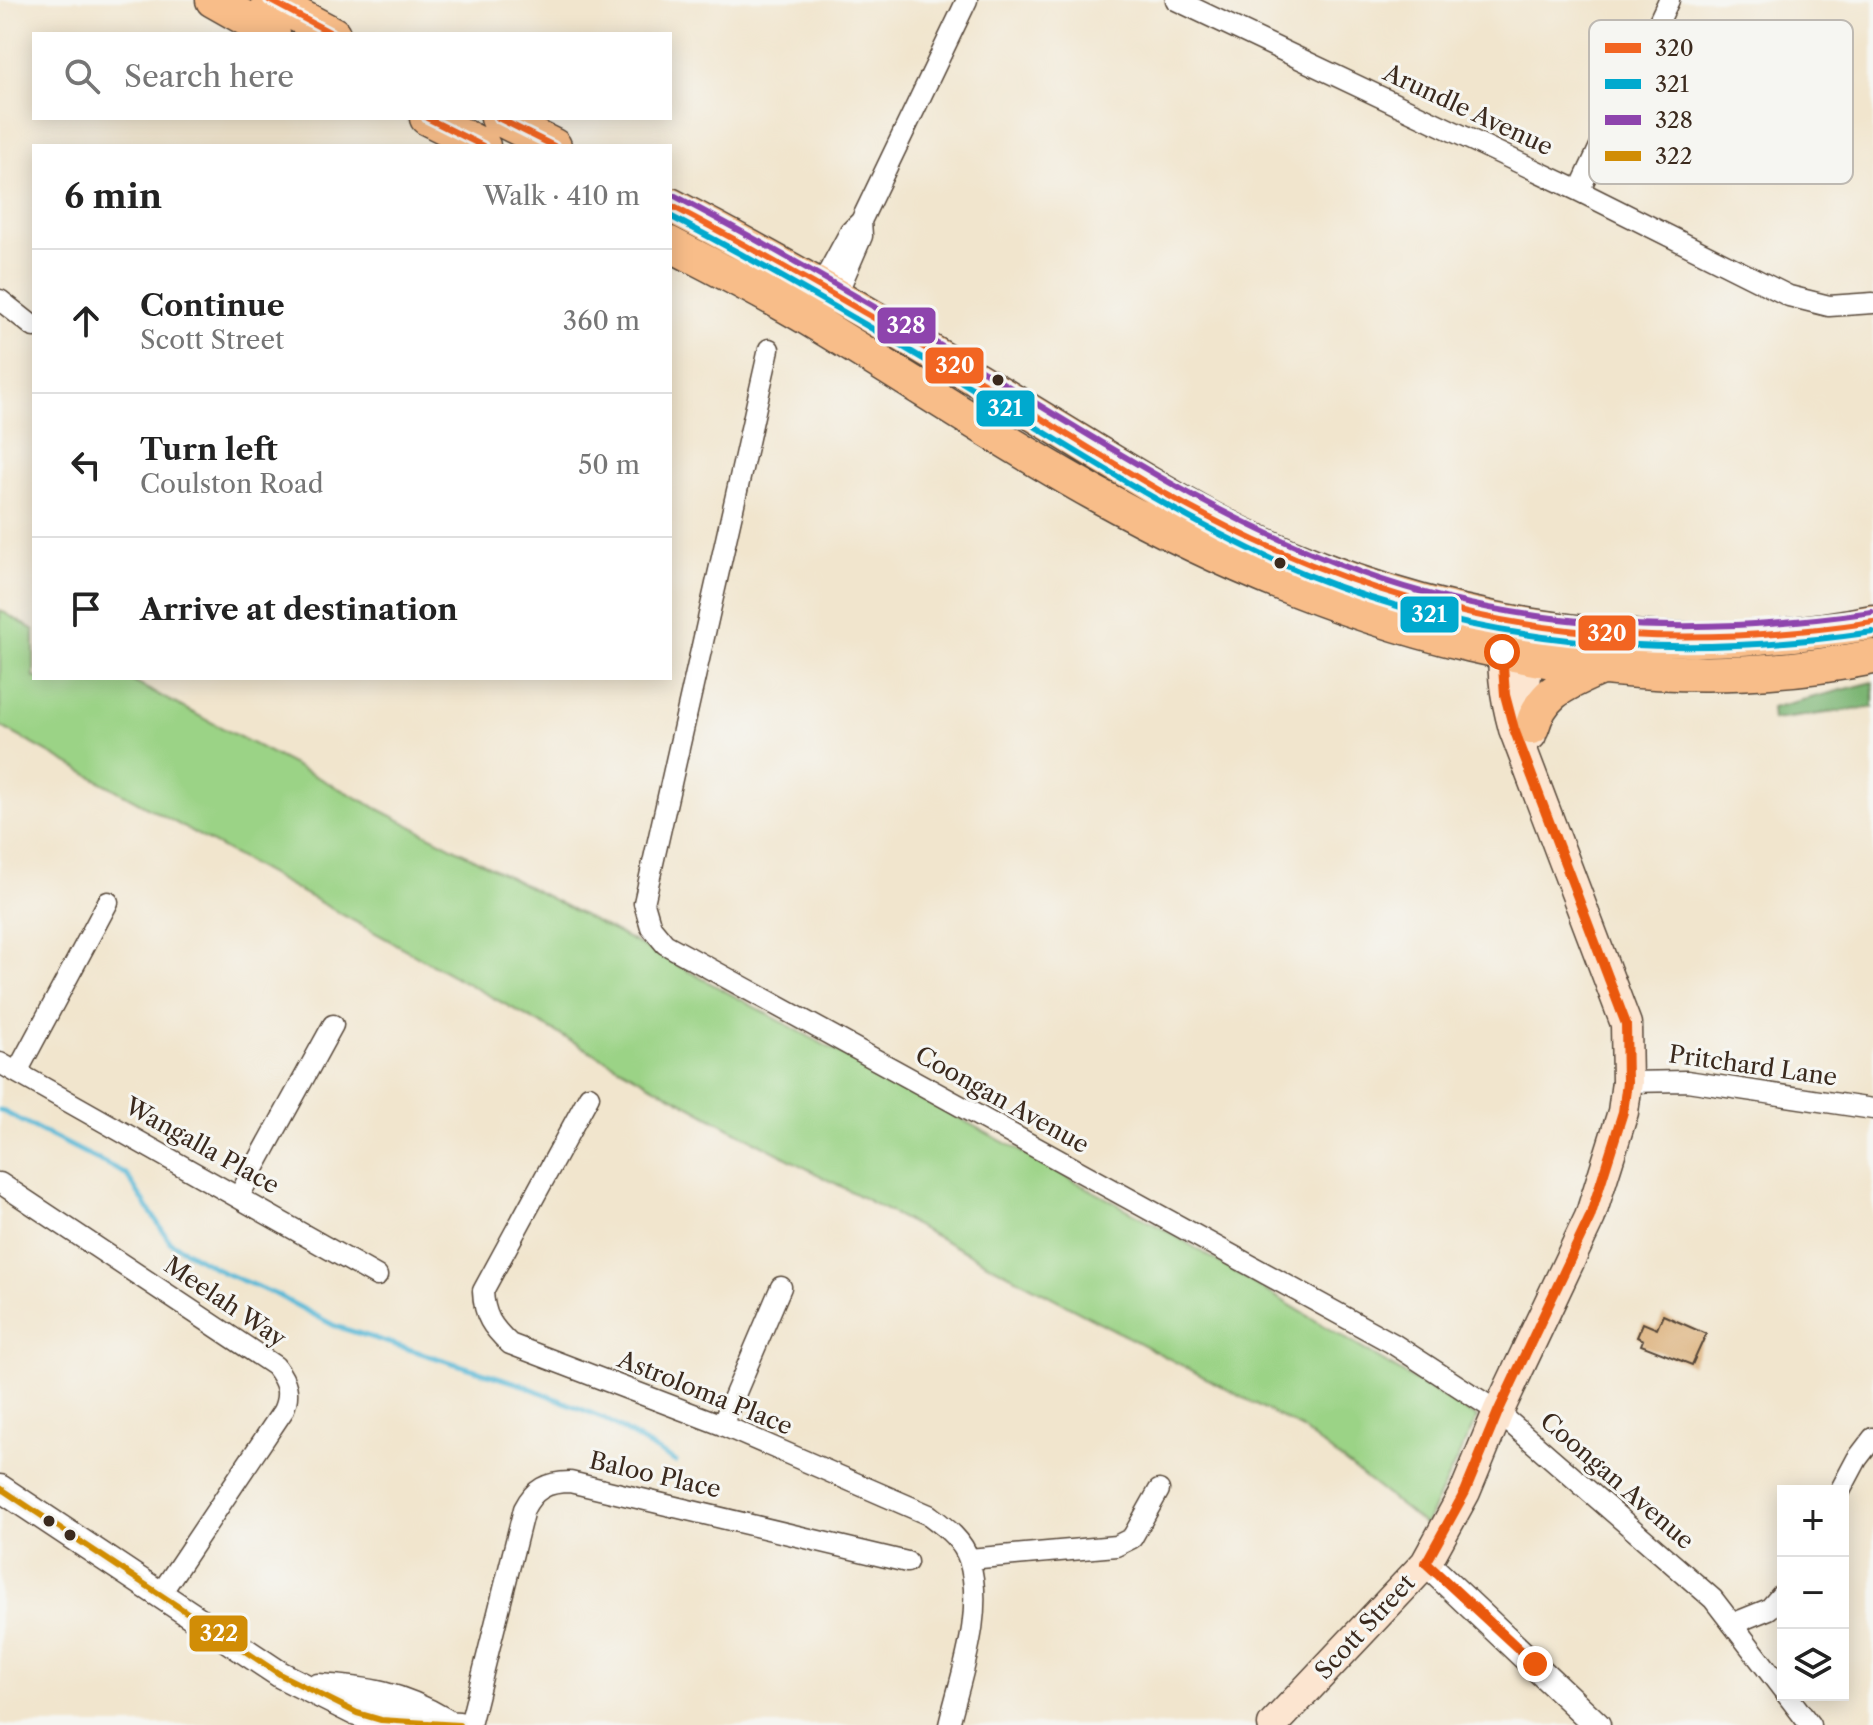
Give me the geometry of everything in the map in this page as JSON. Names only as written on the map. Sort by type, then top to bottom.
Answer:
[{"type":"highway","points":[[213,0],[269,32]]},
{"type":"highway","points":[[269,0],[329,32]]},
{"type":"highway","points":[[431,120],[479,144]]},
{"type":"highway","points":[[502,120],[550,144]]},
{"type":"highway","points":[[672,206],[829,290],[1205,516],[1312,562],[1517,639],[1598,669],[1666,674],[1761,673],[1873,657]]},
{"type":"highway","points":[[672,245],[814,322],[1094,493],[1219,556],[1355,612],[1517,639],[1621,636],[1721,640],[1770,638],[1873,622]]},
{"type":"highway","points":[[1532,727],[1538,706],[1554,691],[1598,669]]},
{"type":"main road","name":"Scott Street","points":[[1517,639],[1532,727],[1529,761]]},
{"type":"main road","name":"Scott Street","points":[[1273,1725],[1426,1563],[1465,1492],[1498,1412],[1590,1217],[1623,1112],[1627,1082],[1626,1024],[1508,706],[1517,639]]},
{"type":"street","points":[[814,322],[850,232],[861,221],[967,0]]},
{"type":"street","name":"Arundle Avenue","points":[[1176,0],[1579,191],[1789,296],[1829,306],[1873,303]]},
{"type":"street","points":[[1660,20],[1669,0]]},
{"type":"street","points":[[1579,191],[1589,170]]},
{"type":"street","points":[[0,300],[32,325]]},
{"type":"street","name":"Coongan Avenue","points":[[769,349],[644,903],[651,927],[665,944],[1392,1343],[1498,1412],[1713,1599],[1777,1682]]},
{"type":"street","points":[[8,1067],[108,902]]},
{"type":"street","points":[[239,1196],[333,1025]]},
{"type":"street","name":"Wangalla Place","points":[[8,1067],[377,1276]]},
{"type":"street","name":"Pritchard Lane","points":[[1627,1082],[1687,1081],[1873,1109]]},
{"type":"street","name":"Astroloma Place","points":[[589,1096],[483,1291],[484,1311],[492,1327],[510,1344],[722,1425],[929,1515],[953,1534],[969,1559]]},
{"type":"street","name":"Meelah Way","points":[[0,1183],[275,1366],[284,1379],[288,1391],[283,1411],[159,1596]]},
{"type":"street","points":[[722,1425],[781,1287]]},
{"type":"street","points":[[1843,1485],[1873,1438]]},
{"type":"street","name":"Baloo Place","points":[[459,1724],[524,1509],[542,1487],[570,1482],[907,1562]]},
{"type":"street","points":[[0,1488],[281,1675],[310,1687],[384,1693],[459,1724]]},
{"type":"street","points":[[949,1725],[972,1630],[973,1595],[969,1559],[1116,1546],[1132,1538],[1159,1490]]},
{"type":"street","points":[[1426,1563],[1597,1725]]},
{"type":"street","points":[[1732,1624],[1769,1609],[1777,1600]]},
{"type":"street","points":[[1792,1701],[1810,1725]]},
{"type":"green space","points":[[0,610],[32,629],[32,680],[130,680],[631,940],[1169,1232],[1477,1418],[1425,1525],[1301,1428],[728,1127],[0,726]]},
{"type":"green space","points":[[1873,682],[1873,707],[1772,720],[1771,708]]},
{"type":"building","points":[[1663,1315],[1706,1334],[1692,1365],[1641,1345],[1643,1340],[1637,1337],[1643,1323],[1657,1329]]},
{"type":"waterway","points":[[0,1110],[126,1174],[170,1242],[224,1273],[277,1295],[335,1326],[523,1385],[603,1418],[676,1462]]},
{"type":"transit line","name":"320","points":[[269,0],[329,32]]},
{"type":"transit line","name":"320","points":[[431,120],[479,144]]},
{"type":"transit line","name":"320","points":[[502,120],[550,144]]},
{"type":"transit line","name":"328","points":[[675,196],[875,307],[1218,509],[1313,554],[1362,573],[1424,593],[1487,608],[1614,624],[1743,625],[1872,612]]},
{"type":"transit line","name":"320","points":[[672,206],[882,323],[1210,518],[1281,552],[1354,581],[1499,620],[1646,636],[1720,636],[1873,622]]},
{"type":"transit line","name":"321","points":[[672,217],[874,330],[1168,506],[1275,561],[1347,590],[1420,613],[1494,629],[1569,640],[1720,646],[1873,632]]},
{"type":"transit line","name":"322","points":[[0,1488],[281,1675],[357,1713],[381,1720],[459,1725]]},
{"type":"route","points":[[1502,652],[1505,695],[1514,729],[1529,761],[1559,850],[1626,1024],[1627,1082],[1623,1112],[1590,1217],[1498,1412],[1465,1492],[1426,1563],[1535,1664]]}]
